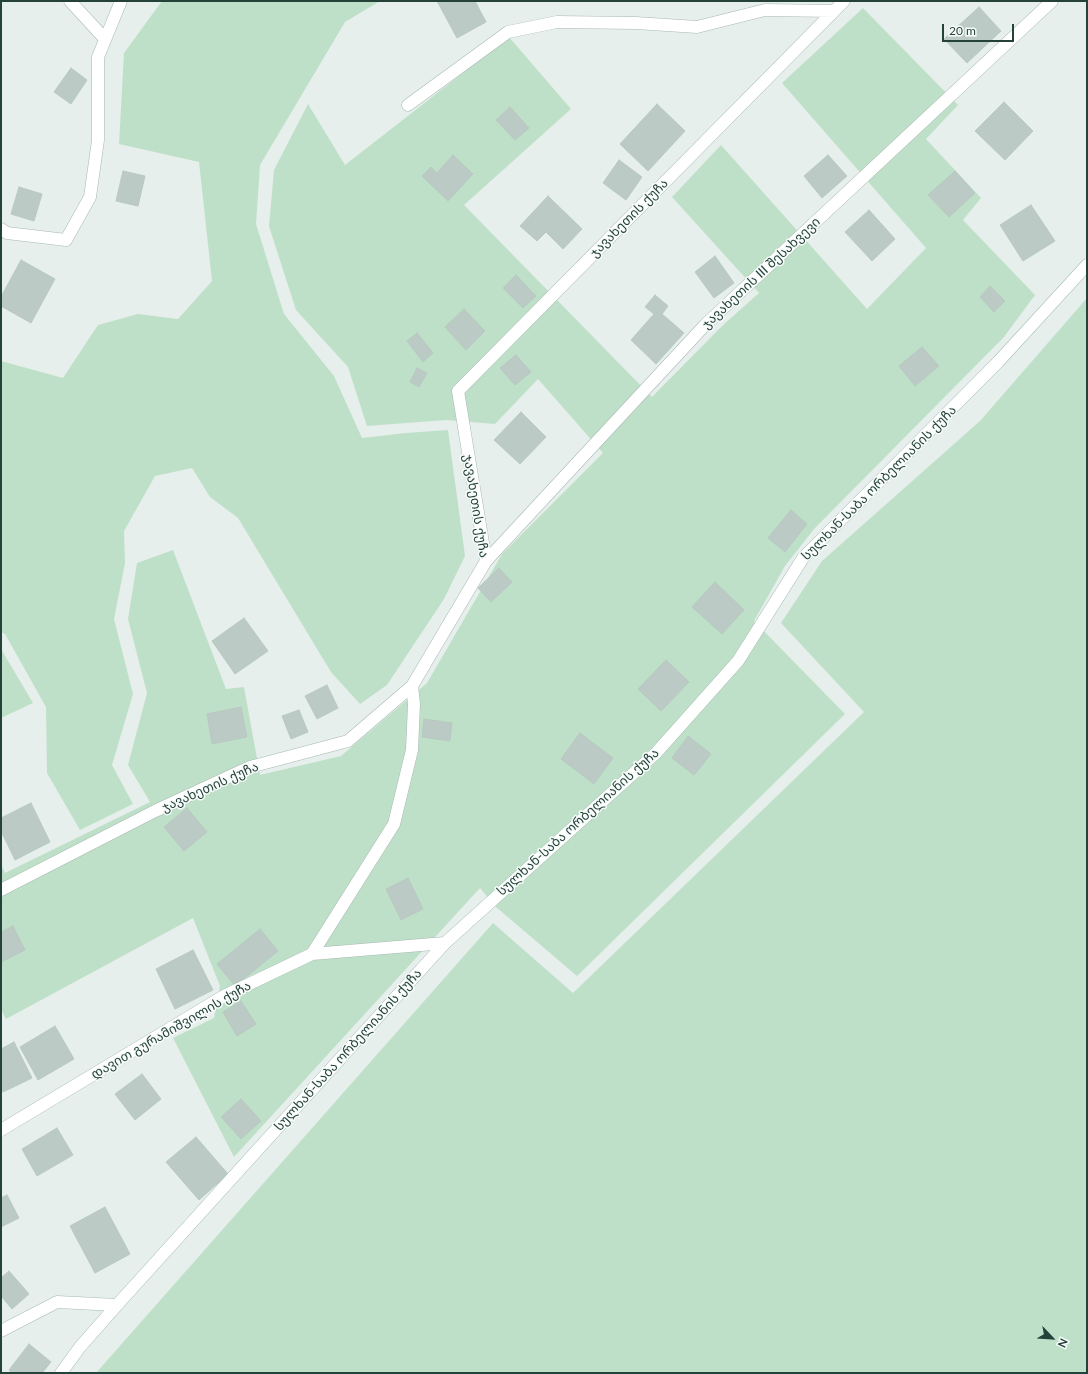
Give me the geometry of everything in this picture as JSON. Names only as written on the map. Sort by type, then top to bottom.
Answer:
[{"type":"street","points":[[70,1],[105,39]]},
{"type":"street","points":[[1,229],[7,233],[66,240],[90,197],[98,140],[98,57],[120,1]]},
{"type":"street","name":"ჯავახეთის ქუჩა","points":[[1,890],[155,811],[250,767],[348,741],[412,686],[486,561],[458,391],[844,1]]},
{"type":"street","name":"ჯავახეთის III შესახვევი","points":[[486,561],[705,325],[1052,1]]},
{"type":"street","points":[[408,105],[508,32],[557,22],[636,23],[697,27],[765,10],[833,11]]},
{"type":"street","name":"სულხან-საბა ორბელიანის ქუჩა","points":[[61,1373],[80,1347],[117,1305],[445,942],[656,753],[738,661],[802,558],[998,362],[1087,266]]},
{"type":"street","points":[[312,954],[394,824],[412,750],[414,704],[412,686]]},
{"type":"street","name":"დავით გურამიშვილის ქუჩა","points":[[1,1130],[224,996],[312,954],[445,942]]},
{"type":"street","points":[[1,1331],[57,1302],[117,1305]]},
{"type":"green space","points":[[162,1],[380,1],[345,22],[260,165],[256,224],[284,314],[334,376],[362,438],[448,430],[465,556],[444,599],[387,685],[360,704],[331,672],[238,518],[210,497],[192,468],[155,476],[124,531],[125,563],[114,619],[133,694],[112,765],[133,804],[80,830],[47,773],[46,707],[5,634],[1,632],[1,361],[63,378],[98,325],[138,314],[178,319],[212,281],[199,162],[119,144],[124,53]]},
{"type":"green space","points":[[863,8],[958,105],[926,139],[981,198],[963,220],[1035,295],[1004,337],[814,529],[785,566],[754,621],[845,714],[577,976],[496,907],[480,888],[234,1157],[173,1038],[214,1018],[220,986],[193,918],[6,1019],[1,1009],[1,864],[5,873],[150,802],[128,765],[147,693],[128,619],[137,563],[173,550],[226,689],[244,687],[260,775],[341,756],[427,683],[502,554],[603,453],[538,379],[495,424],[446,420],[367,426],[348,367],[296,310],[269,226],[274,170],[308,104],[345,165],[509,37],[571,109],[464,205],[652,397],[723,325],[759,293],[672,197],[721,145],[867,309],[926,248],[782,83]]},
{"type":"green space","points":[[1087,298],[1087,1373],[96,1373],[493,923],[573,993],[864,712],[781,623],[822,561],[980,421]]},
{"type":"green space","points":[[1,649],[33,703],[1,718]]},
{"type":"building","points":[[437,1],[475,1],[486,22],[457,38]]},
{"type":"building","points":[[979,7],[1001,31],[967,63],[944,39]]},
{"type":"building","points":[[71,68],[87,80],[71,104],[54,92]]},
{"type":"building","points":[[1004,102],[1033,131],[1005,160],[975,131]]},
{"type":"building","points":[[657,104],[685,131],[648,171],[620,144]]},
{"type":"building","points":[[510,107],[529,128],[515,140],[496,120]]},
{"type":"building","points":[[453,155],[473,174],[448,201],[422,176],[431,167],[437,173]]},
{"type":"building","points":[[828,155],[847,176],[822,198],[804,176]]},
{"type":"building","points":[[619,160],[642,177],[626,200],[603,183]]},
{"type":"building","points":[[123,171],[145,176],[138,206],[116,201]]},
{"type":"building","points":[[955,171],[975,193],[949,217],[928,195]]},
{"type":"building","points":[[19,187],[42,194],[34,221],[11,214]]},
{"type":"building","points":[[548,196],[582,229],[563,249],[546,232],[537,241],[520,226]]},
{"type":"building","points":[[1031,205],[1055,241],[1023,261],[1000,225]]},
{"type":"building","points":[[869,210],[895,239],[872,261],[845,232]]},
{"type":"building","points":[[715,256],[734,283],[714,298],[695,272]]},
{"type":"building","points":[[21,260],[55,279],[31,323],[1,306],[1,297]]},
{"type":"building","points":[[516,275],[536,296],[523,308],[503,288]]},
{"type":"building","points":[[990,286],[1005,301],[994,312],[980,297]]},
{"type":"building","points":[[655,295],[668,306],[662,314],[684,333],[656,364],[631,340],[654,314],[645,307]]},
{"type":"building","points":[[464,309],[485,331],[466,350],[445,327]]},
{"type":"building","points":[[417,333],[433,353],[423,362],[407,341]]},
{"type":"building","points":[[922,347],[939,366],[915,386],[899,366]]},
{"type":"building","points":[[516,355],[531,372],[515,385],[500,368]]},
{"type":"building","points":[[417,368],[427,373],[419,387],[410,382]]},
{"type":"building","points":[[521,412],[546,437],[520,464],[494,440]]},
{"type":"building","points":[[791,510],[807,524],[785,552],[768,538]]},
{"type":"building","points":[[499,568],[512,582],[491,602],[478,588]]},
{"type":"building","points":[[715,582],[744,610],[722,634],[692,607]]},
{"type":"building","points":[[244,618],[268,651],[235,674],[212,641]]},
{"type":"building","points":[[666,660],[689,682],[661,711],[638,689]]},
{"type":"building","points":[[327,685],[338,708],[317,719],[305,696]]},
{"type":"building","points":[[241,707],[247,737],[212,744],[207,714]]},
{"type":"building","points":[[299,710],[308,732],[291,739],[282,716]]},
{"type":"building","points":[[424,719],[452,723],[450,741],[422,737]]},
{"type":"building","points":[[580,733],[613,758],[594,784],[561,759]]},
{"type":"building","points":[[688,736],[711,754],[694,775],[672,758]]},
{"type":"building","points":[[31,803],[50,842],[15,860],[1,831],[1,818]]},
{"type":"building","points":[[187,808],[207,832],[184,851],[164,827]]},
{"type":"building","points":[[408,878],[423,909],[401,920],[386,889]]},
{"type":"building","points":[[13,926],[25,950],[1,962],[1,932]]},
{"type":"building","points":[[260,929],[278,951],[235,986],[217,964]]},
{"type":"building","points":[[193,950],[213,990],[175,1009],[156,969]]},
{"type":"building","points":[[241,1001],[256,1024],[237,1036],[223,1012]]},
{"type":"building","points":[[55,1026],[74,1059],[38,1080],[20,1047]]},
{"type":"building","points":[[14,1042],[32,1078],[3,1092],[1,1088],[1,1049]]},
{"type":"building","points":[[142,1074],[161,1099],[135,1120],[115,1094]]},
{"type":"building","points":[[241,1099],[261,1121],[241,1139],[221,1117]]},
{"type":"building","points":[[57,1128],[73,1155],[37,1176],[22,1149]]},
{"type":"building","points":[[196,1137],[228,1174],[199,1200],[166,1162]]},
{"type":"building","points":[[7,1195],[19,1218],[1,1227],[1,1198]]},
{"type":"building","points":[[105,1207],[130,1254],[95,1273],[70,1226]]},
{"type":"building","points":[[9,1271],[29,1294],[12,1309],[1,1296],[1,1278]]},
{"type":"building","points":[[29,1344],[51,1362],[42,1373],[12,1373],[9,1370]]}]
